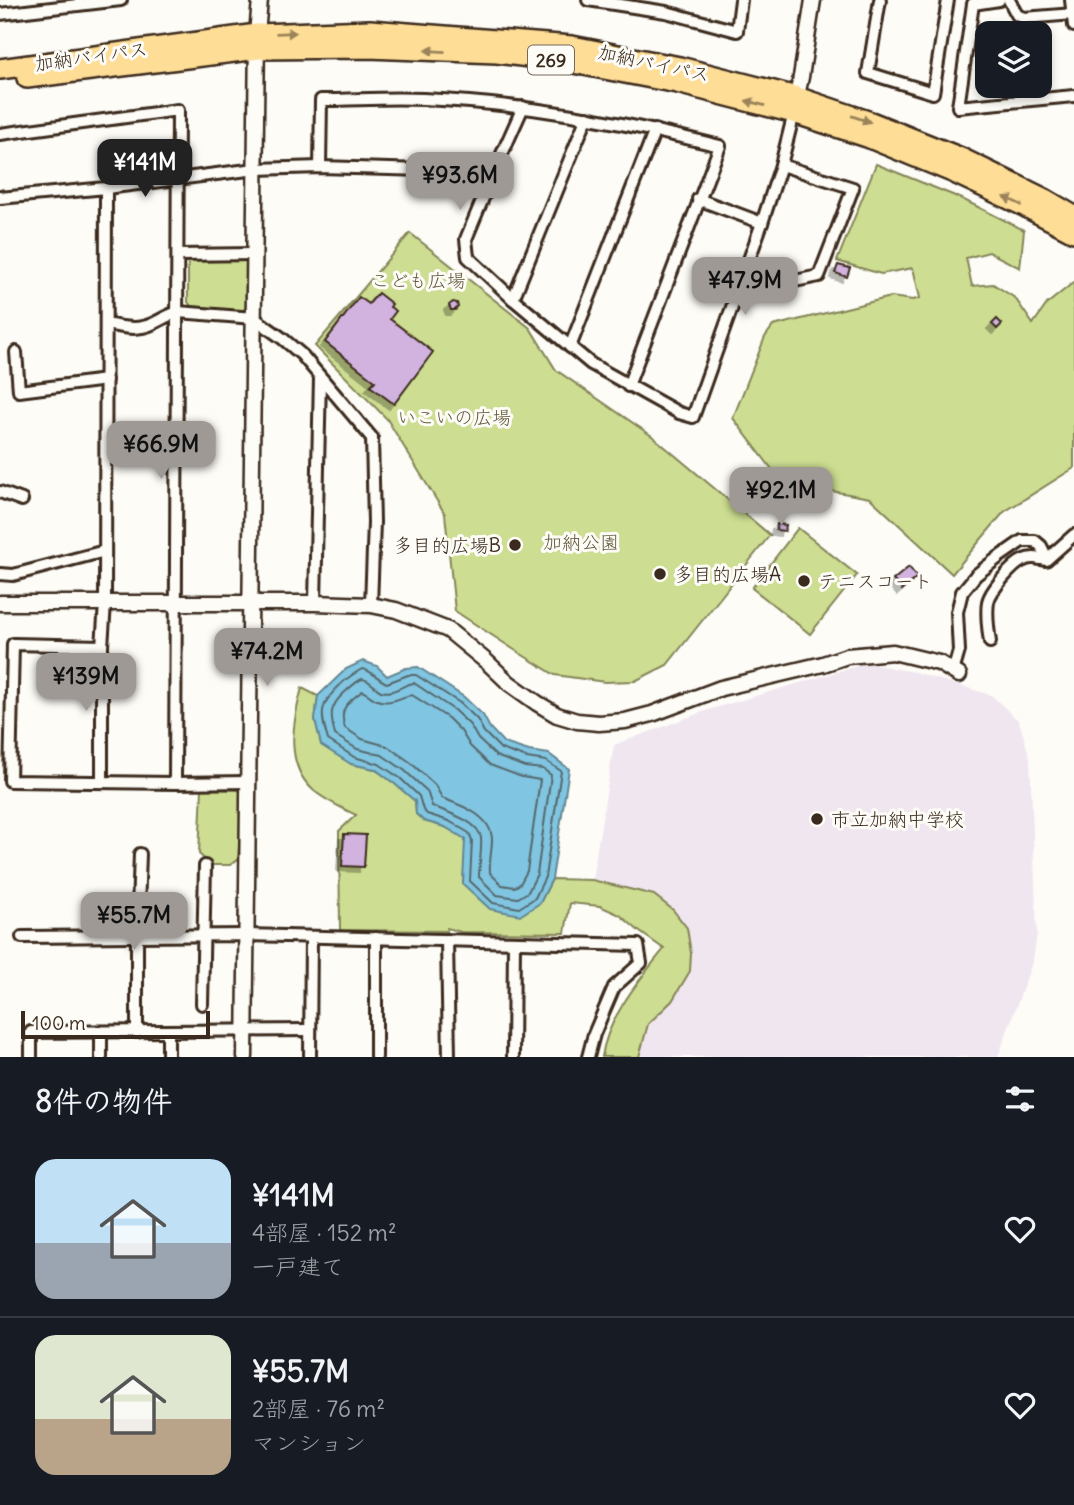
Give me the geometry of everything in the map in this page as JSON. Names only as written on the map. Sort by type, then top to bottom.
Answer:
[{"type":"highway","name":"加納バイパス","points":[[0,69],[369,30],[572,46],[680,67],[795,105],[871,122],[961,158],[1074,215]]},
{"type":"highway","name":"加納バイパス","points":[[0,82],[258,42]]},
{"type":"highway","name":"加納バイパス","points":[[795,105],[940,167],[1074,232]]},
{"type":"street","points":[[0,14],[121,0]]},
{"type":"street","points":[[245,1057],[260,0]]},
{"type":"street","points":[[589,0],[666,12],[737,31],[741,0]]},
{"type":"street","points":[[666,12],[668,0]]},
{"type":"street","points":[[523,107],[466,239],[468,257],[513,299],[591,364],[679,413],[693,417],[780,165],[802,77],[813,0]]},
{"type":"street","points":[[880,0],[868,73],[933,93],[948,0]]},
{"type":"street","points":[[999,0],[973,4],[958,107],[1074,96]]},
{"type":"street","points":[[1009,0],[1017,15],[1024,18],[1073,14]]},
{"type":"street","points":[[1071,0],[1074,26]]},
{"type":"street","points":[[320,167],[321,100],[421,99],[523,107],[655,130],[720,146],[628,386]]},
{"type":"street","points":[[0,134],[178,110],[175,783]]},
{"type":"street","points":[[513,299],[587,117]]},
{"type":"street","points":[[570,347],[655,130]]},
{"type":"street","points":[[737,293],[819,276],[853,188],[780,165]]},
{"type":"street","points":[[0,196],[106,188],[256,169],[320,167],[493,174]]},
{"type":"street","points":[[102,781],[106,188]]},
{"type":"street","points":[[698,199],[762,223]]},
{"type":"street","points":[[178,255],[255,254]]},
{"type":"street","points":[[106,324],[142,328],[178,312],[254,318],[302,355],[372,438],[374,522],[371,605]]},
{"type":"street","points":[[16,352],[19,391],[106,380]]},
{"type":"street","points":[[315,603],[320,378]]},
{"type":"street","points":[[0,492],[22,500]]},
{"type":"street","points":[[990,642],[987,617],[991,592],[1019,561],[1027,558],[1046,560],[1074,535]]},
{"type":"street","points":[[0,603],[315,603],[371,605],[396,610],[448,631],[509,683],[557,715],[577,721],[599,723],[625,721],[652,714],[722,688],[847,656],[893,652],[939,663],[956,674],[959,651],[957,612],[962,592],[976,575],[1022,541],[1035,541],[1041,546],[1044,552],[1040,559]]},
{"type":"street","points":[[0,574],[13,575],[105,551]]},
{"type":"street","points":[[102,646],[13,644],[10,781],[248,782]]},
{"type":"street","points":[[137,1032],[140,854]]},
{"type":"street","points":[[202,1004],[205,866]]},
{"type":"street","points":[[22,937],[247,935],[638,945],[641,963],[614,987],[594,1034],[588,1057]]},
{"type":"street","points":[[310,1057],[311,937]]},
{"type":"street","points":[[376,939],[376,1057]]},
{"type":"street","points":[[447,940],[449,1057]]},
{"type":"street","points":[[513,1057],[514,942]]},
{"type":"street","points":[[31,1057],[31,1032],[310,1030]]},
{"type":"street","points":[[168,1031],[168,1057]]},
{"type":"street","points":[[101,1032],[101,1057]]},
{"type":"shaded area","name":"市立加納中学校","points":[[867,663],[914,672],[991,695],[1019,721],[1030,758],[1037,934],[1033,960],[998,1057],[633,1057],[647,1024],[672,1001],[690,971],[592,880],[614,745],[708,710]]},
{"type":"green space","points":[[876,164],[960,198],[1024,230],[1020,268],[989,252],[966,258],[972,286],[993,284],[1015,298],[1033,324],[1047,304],[1074,282],[1074,468],[1004,512],[952,574],[870,498],[793,484],[778,477],[733,418],[765,337],[773,326],[891,297],[913,300],[920,298],[913,268],[881,274],[837,261]]},
{"type":"green space","name":"加納公園","points":[[410,233],[530,328],[556,370],[652,436],[770,535],[667,665],[635,681],[605,682],[555,675],[455,611],[445,514],[387,419],[315,346]]},
{"type":"green space","points":[[188,260],[248,261],[248,306],[242,311],[191,306],[188,302]]},
{"type":"green space","name":"テニスコート","points":[[798,528],[857,575],[810,634],[752,588]]},
{"type":"green space","points":[[302,688],[318,696],[315,720],[351,764],[375,769],[415,801],[416,814],[424,821],[445,827],[466,839],[463,884],[540,903],[552,879],[592,880],[654,895],[673,910],[687,928],[691,953],[690,971],[672,1001],[648,1024],[639,1057],[602,1057],[605,1042],[617,1014],[664,949],[620,915],[600,906],[570,903],[565,933],[461,932],[447,928],[447,931],[340,930],[339,831],[356,815],[313,790],[298,768],[293,742]]},
{"type":"green space","points":[[202,789],[238,790],[243,794],[238,859],[230,865],[211,865],[199,854]]},
{"type":"water","points":[[363,661],[377,666],[387,676],[406,668],[418,667],[464,697],[483,715],[490,728],[504,743],[549,754],[569,769],[552,879],[540,903],[521,915],[490,909],[463,884],[465,839],[445,827],[424,821],[416,814],[415,801],[375,769],[351,764],[321,745],[315,720],[318,696],[346,669]]},
{"type":"building","points":[[838,265],[850,268],[847,277],[835,273]]},
{"type":"building","points":[[378,293],[392,304],[390,307],[396,311],[390,319],[433,352],[394,404],[370,386],[375,381],[325,342],[359,297],[369,304]]},
{"type":"building","points":[[457,303],[458,307],[451,310],[449,305]]},
{"type":"building","points":[[997,319],[1002,324],[997,329],[992,324]]},
{"type":"building","points":[[777,524],[786,525],[785,531],[776,530]]},
{"type":"building","points":[[909,567],[917,577],[902,590],[893,580]]},
{"type":"building","points":[[344,834],[366,835],[364,867],[342,866]]},
{"type":"place","name":"多目的広場B","points":[[515,545]]},
{"type":"place","name":"多目的広場A","points":[[660,574]]},
{"type":"place","name":"テニスコート","points":[[804,581]]},
{"type":"place","name":"市立加納中学校","points":[[817,819]]},
{"type":"park label","name":"こども広場","points":[[418,280]]},
{"type":"park label","name":"いこいの広場","points":[[454,417]]}]
